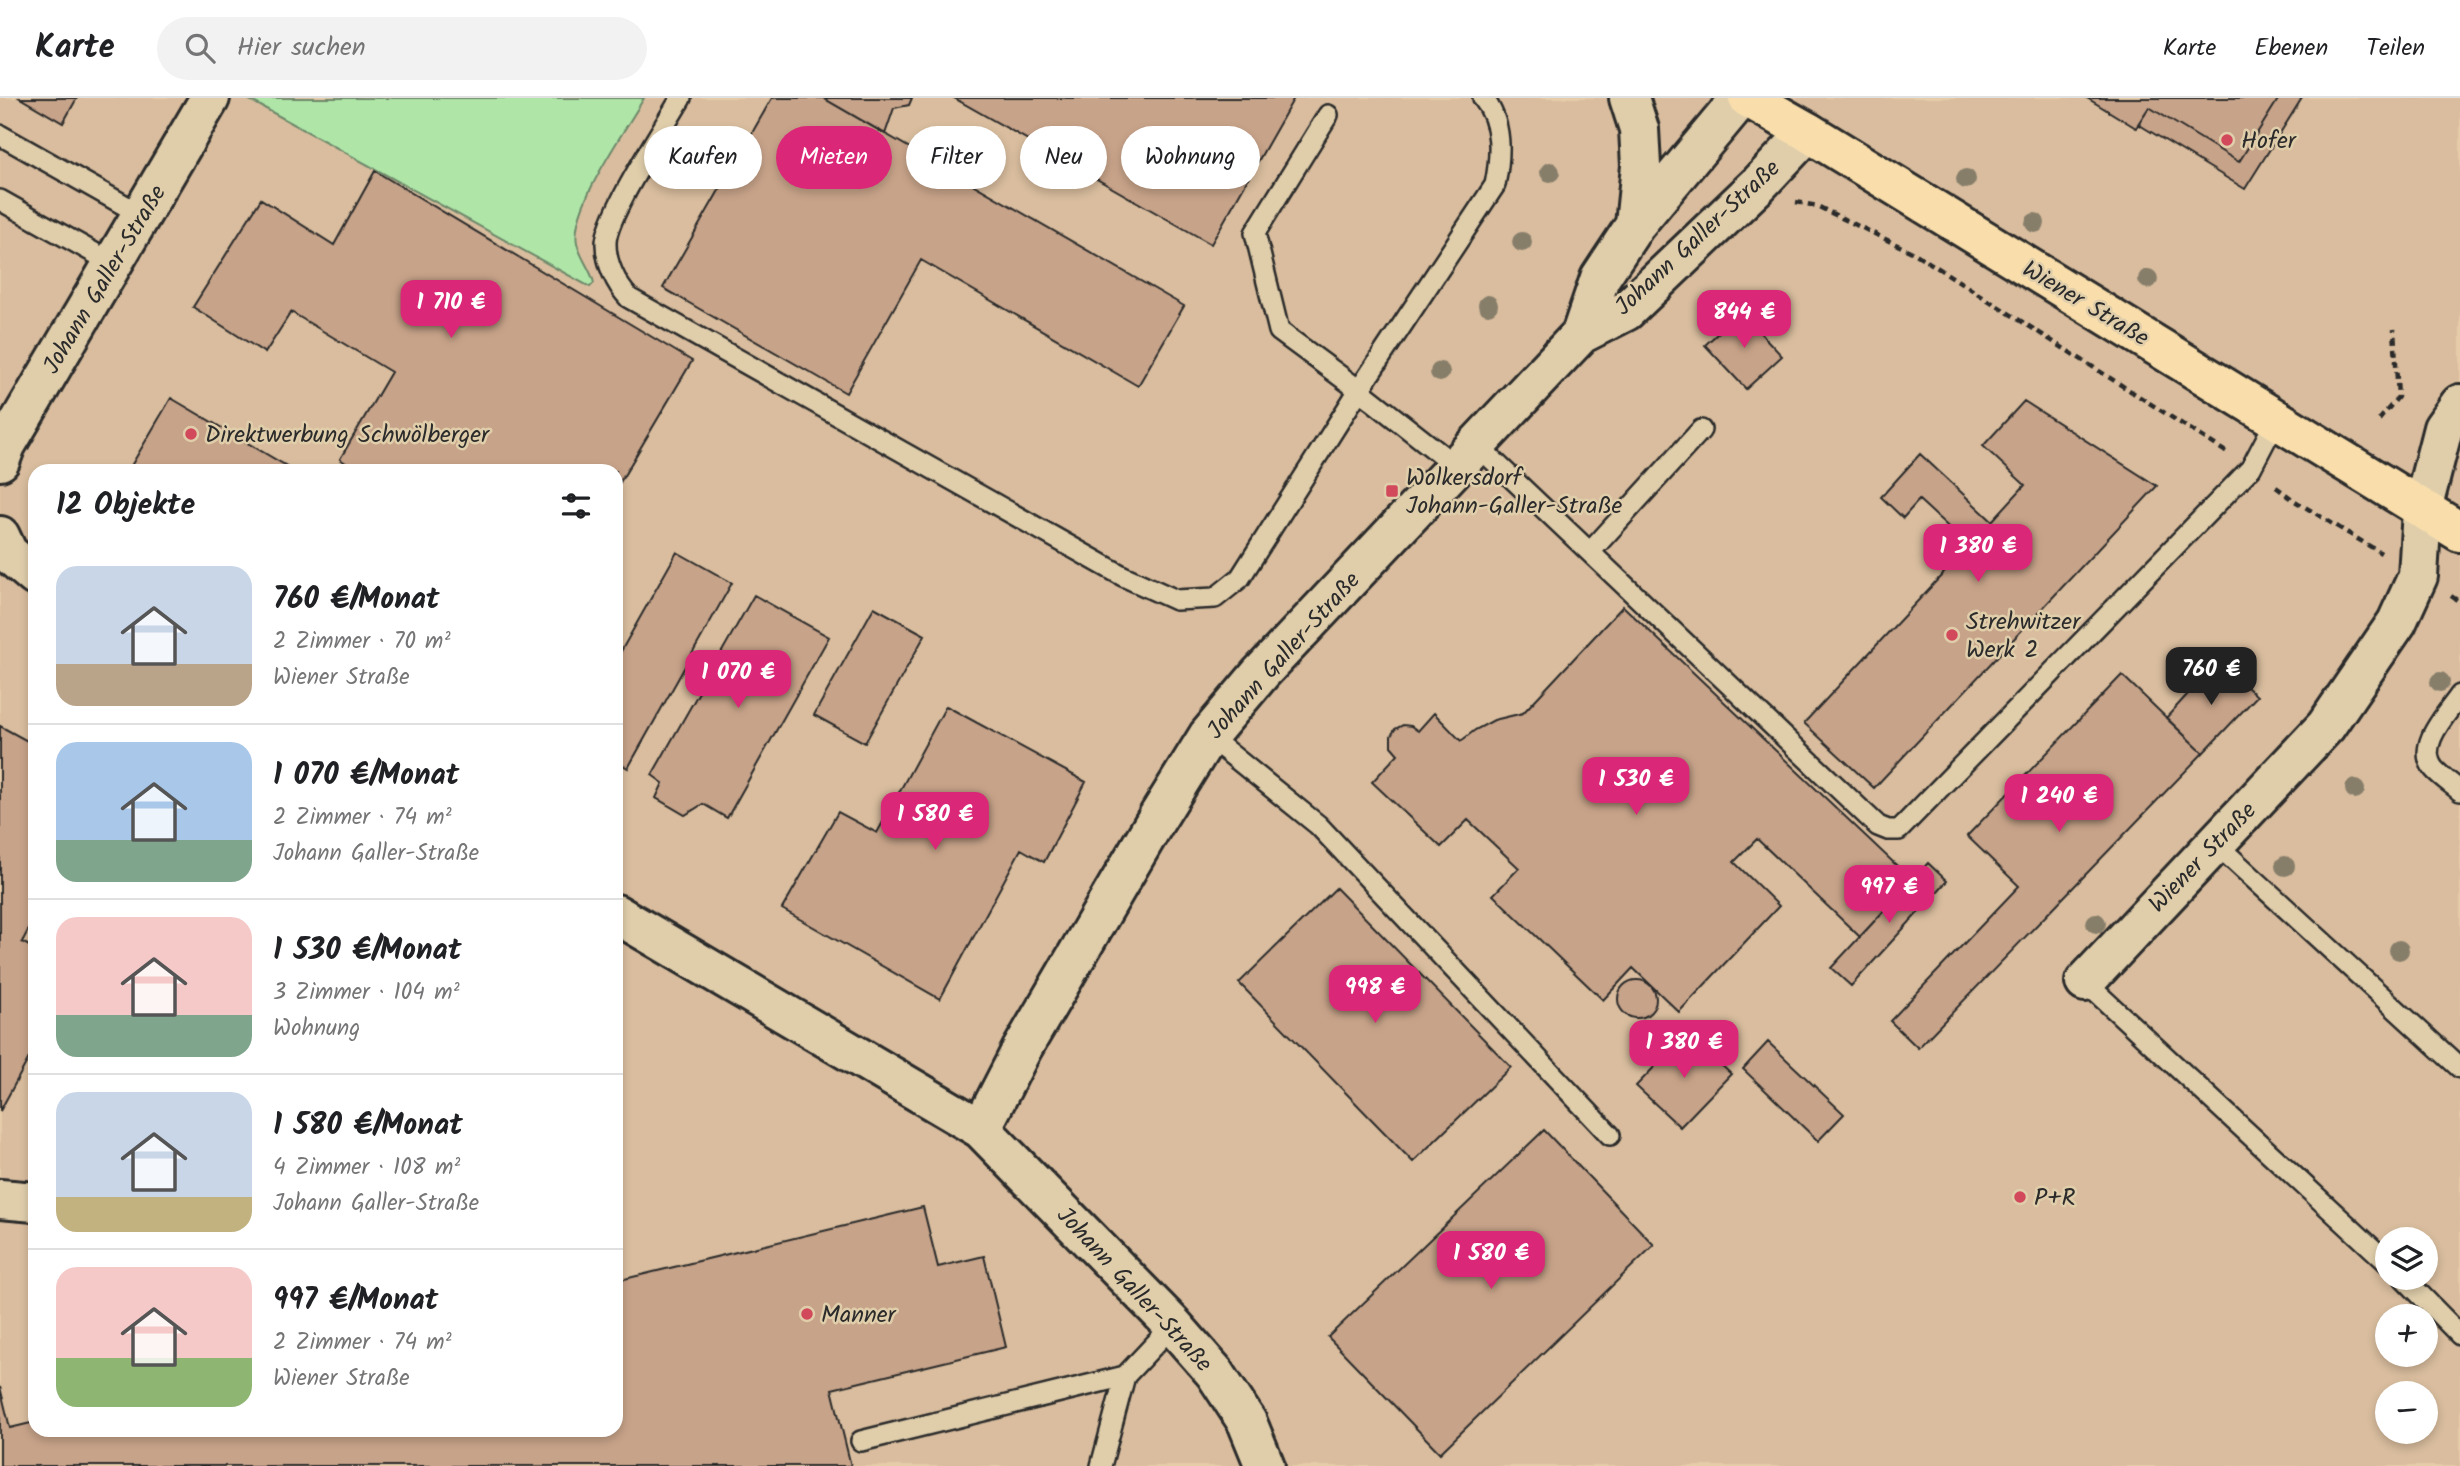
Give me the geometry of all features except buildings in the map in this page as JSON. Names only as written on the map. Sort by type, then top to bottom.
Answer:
[{"type":"main road","name":"Wiener Straße","points":[[1748,98],[1808,132],[2460,532]]},
{"type":"street","name":"Johann Galler-Straße","points":[[0,461],[6,444],[210,98]]},
{"type":"street","name":"Johann Galler-Straße","points":[[1629,98],[1639,129],[1641,166],[1635,225]]},
{"type":"street","name":"Johann Galler-Straße","points":[[1581,334],[1600,278],[1635,225],[1741,98]]},
{"type":"street","name":"Johann Galler-Straße","points":[[981,1129],[1022,1049],[1208,736],[1261,673],[1581,334],[1626,310],[1758,185],[1808,132]]},
{"type":"street","points":[[2422,510],[2443,428],[2460,404]]},
{"type":"street","name":"Wiener Straße","points":[[2085,982],[2326,726],[2400,619],[2418,576],[2422,510]]},
{"type":"street","points":[[0,536],[8,553],[28,570]]},
{"type":"street","name":"Johann Galler-Straße","points":[[623,919],[981,1129],[1173,1325],[1222,1383],[1247,1422],[1265,1466]]},
{"type":"street","points":[[0,1199],[28,1201]]},
{"type":"lane","points":[[681,98],[611,219],[608,230],[605,242],[608,258],[618,286],[629,298],[1123,576],[1176,600],[1215,598],[1240,578],[1359,390],[1495,185],[1499,164],[1496,119],[1483,98]]},
{"type":"lane","points":[[1328,115],[1255,233],[1279,331],[1359,390],[1467,456],[1591,551],[1878,826],[1888,830],[1899,830],[2251,468],[2276,420]]},
{"type":"lane","points":[[0,135],[142,215]]},
{"type":"lane","points":[[1,203],[114,264]]},
{"type":"lane","points":[[1591,551],[1701,430]]},
{"type":"lane","points":[[2460,695],[2428,744],[2428,759],[2434,770],[2460,791]]},
{"type":"lane","points":[[1208,736],[1318,825],[1610,1135]]},
{"type":"lane","points":[[2216,844],[2460,1068]]},
{"type":"lane","points":[[2085,982],[2375,1251]]},
{"type":"lane","points":[[2416,1290],[2460,1335]]},
{"type":"lane","points":[[1101,1466],[1125,1376],[1173,1325]]},
{"type":"lane","points":[[861,1441],[1125,1376]]},
{"type":"path","points":[[1758,185],[1780,198],[1817,206],[1916,254],[2251,468],[2295,501],[2460,602]]},
{"type":"path","points":[[2379,420],[2398,397],[2394,329]]},
{"type":"shaded area","points":[[0,98],[2460,98],[2460,1466],[0,1466]]},
{"type":"green space","points":[[246,98],[644,98],[601,169],[582,210],[577,228],[577,243],[593,278],[594,283],[590,287]]},
{"type":"place","name":"Hofer","points":[[2227,140]]},
{"type":"place","name":"Direktwerbung Schwölberger","points":[[191,434]]},
{"type":"place","name":"Wolkersdorf Johann-Galler-Straße","points":[[1392,491]]},
{"type":"place","name":"Strehwitzer Werk 2","points":[[1952,635]]},
{"type":"place","name":"P+R","points":[[2020,1197]]},
{"type":"place","name":"Manner","points":[[807,1314]]}]
